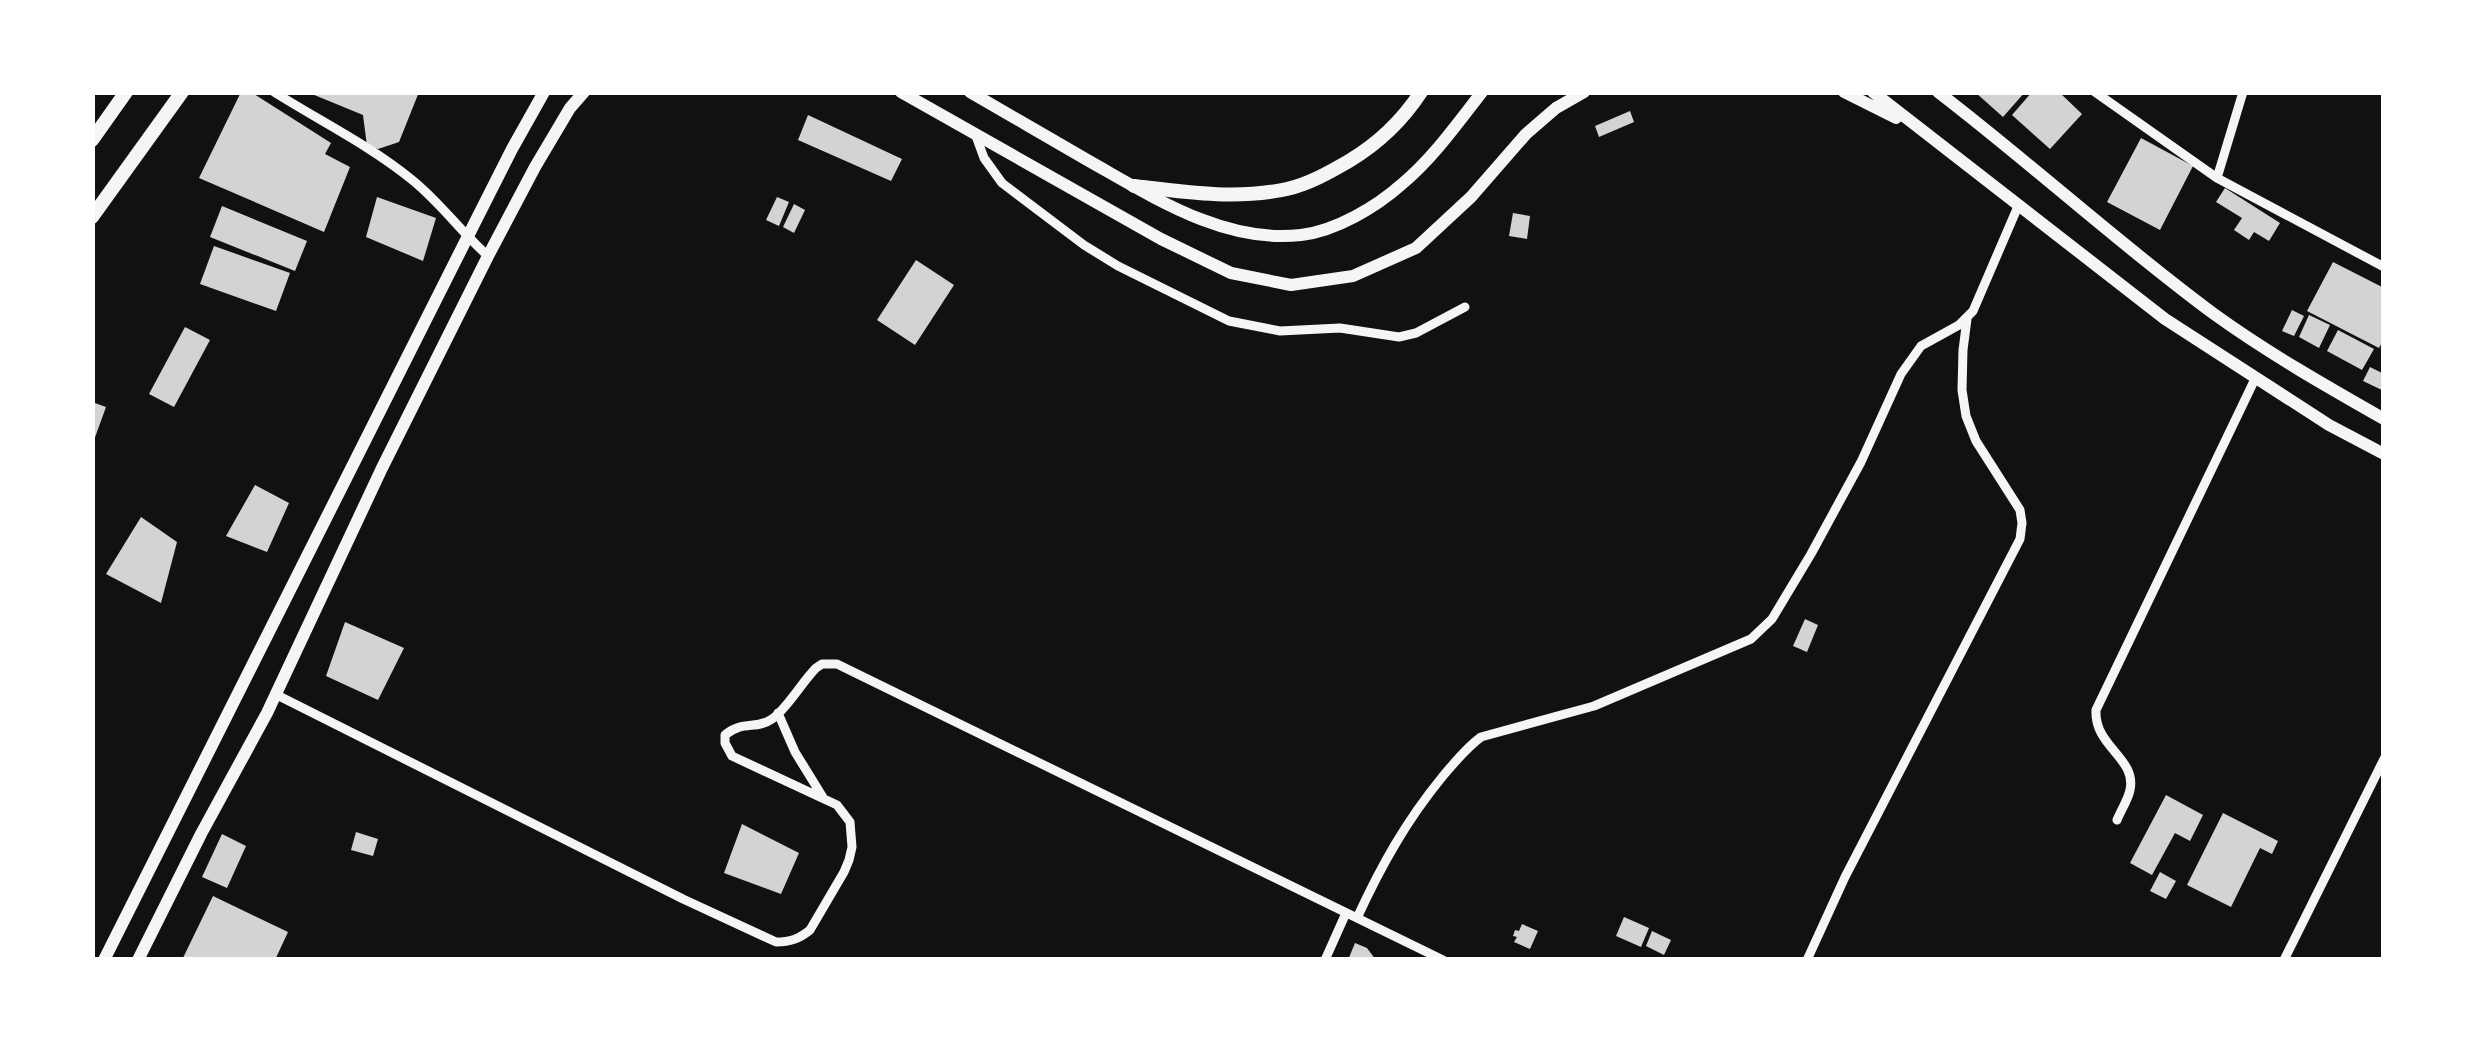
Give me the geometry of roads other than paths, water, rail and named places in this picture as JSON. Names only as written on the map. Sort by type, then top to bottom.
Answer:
[{"type":"highway","points":[[92,140],[126,92]]},
{"type":"highway","points":[[92,218],[182,92]]},
{"type":"highway","points":[[1134,186],[1205,194],[1289,189],[1323,176],[1388,134],[1421,92]]},
{"type":"main road","points":[[104,960],[467,237],[544,92]]},
{"type":"main road","points":[[138,960],[275,694],[488,256],[535,167],[584,92]]},
{"type":"main road","points":[[901,92],[1161,239],[1231,273],[1291,284],[1352,276],[1416,248],[1470,197],[1526,134],[1556,108],[1584,92]]},
{"type":"main road","points":[[970,92],[1182,211],[1237,232],[1278,236],[1304,235],[1338,224],[1402,185],[1482,92]]},
{"type":"main road","points":[[1844,92],[1923,130]]},
{"type":"main road","points":[[1873,92],[2165,319],[2329,425],[2384,454]]},
{"type":"main road","points":[[1938,92],[2216,315],[2302,373],[2384,419]]},
{"type":"street","points":[[274,92],[411,179],[488,256]]},
{"type":"street","points":[[2095,92],[2218,178],[2384,267]]},
{"type":"street","points":[[2218,178],[2242,92]]},
{"type":"street","points":[[976,136],[984,158],[1002,183],[1084,245],[1229,321],[1280,332],[1340,328],[1399,337],[1416,333],[1466,307]]},
{"type":"street","points":[[1357,918],[1384,860],[1426,796],[1468,746],[1481,737],[1594,706],[1679,672],[1751,640],[1772,620],[1844,494],[1912,355],[1966,319],[1978,301],[2019,204]]},
{"type":"street","points":[[1807,960],[1845,877],[2020,539],[2020,510],[1976,441],[1966,416],[1962,390],[1966,319]]},
{"type":"street","points":[[2117,820],[2130,791],[2131,778],[2127,766],[2098,731],[2096,710],[2255,379]]},
{"type":"street","points":[[275,694],[776,942],[794,940],[810,930],[849,860],[850,822],[843,810],[824,799],[738,759],[728,750],[725,735],[741,725],[767,722],[816,668],[837,664],[1444,960]]},
{"type":"street","points":[[778,713],[824,799]]},
{"type":"street","points":[[2284,960],[2384,759]]},
{"type":"street","points":[[1325,960],[1346,914]]}]
